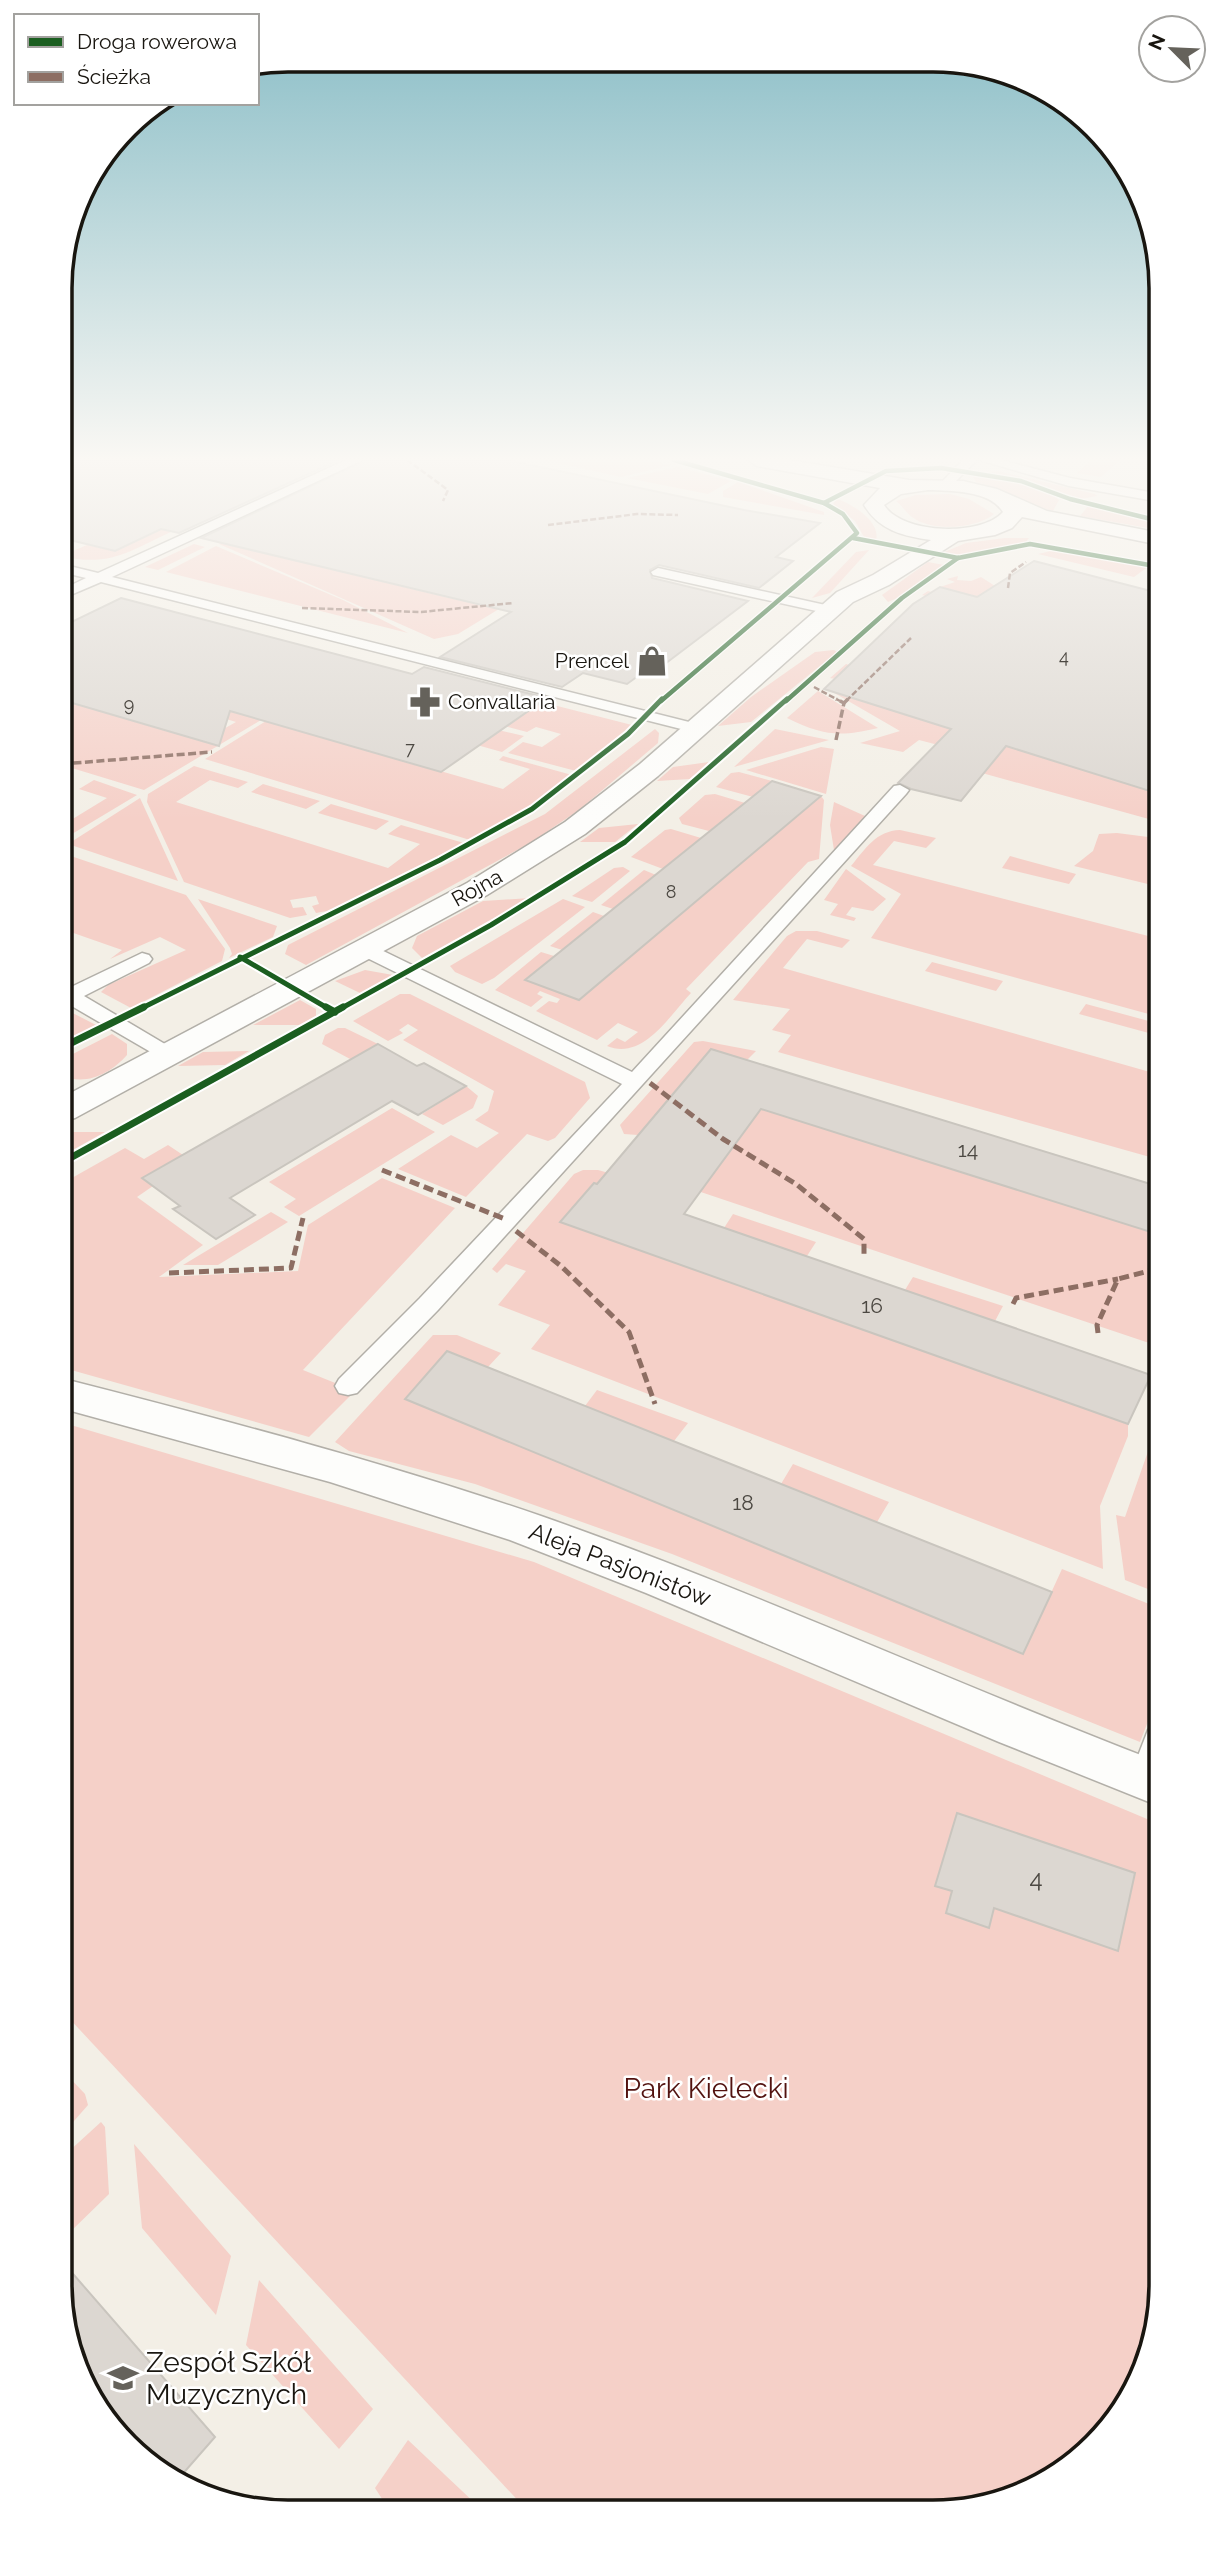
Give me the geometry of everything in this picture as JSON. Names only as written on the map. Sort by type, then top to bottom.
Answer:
[{"type":"street","name":"Rojna","points":[[837,604],[854,580]]},
{"type":"street","name":"Rojna","points":[[72,1106],[477,889],[575,828],[695,729],[837,604],[879,580]]},
{"type":"street","name":"Aleja Pasjonistów","points":[[72,1396],[293,1456],[496,1518],[1149,1765]]},
{"type":"lane","points":[[72,590],[95,580]]},
{"type":"lane","points":[[108,580],[695,729]]},
{"type":"lane","points":[[703,580],[837,604]]},
{"type":"lane","points":[[348,1386],[429,1304],[635,1082],[900,790]]},
{"type":"lane","points":[[365,949],[635,1082]]},
{"type":"lane","points":[[72,992],[142,959]]},
{"type":"lane","points":[[72,998],[168,1054]]},
{"type":"green space","points":[[198,580],[296,580],[408,633]]},
{"type":"green space","points":[[301,580],[375,580],[462,601],[486,586],[530,590],[458,634],[434,639]]},
{"type":"green space","points":[[829,580],[842,580],[830,593],[812,598]]},
{"type":"green space","points":[[903,580],[922,580],[888,602],[882,595]]},
{"type":"green space","points":[[950,580],[986,580],[1057,626],[1065,635],[922,595],[928,591],[945,596],[940,587],[955,582]]},
{"type":"green space","points":[[815,652],[837,652],[751,722],[718,726],[751,697]]},
{"type":"green space","points":[[846,664],[931,690],[1149,790],[1149,819],[964,768],[977,755],[919,740],[903,752],[860,743],[900,731],[824,687],[842,691],[851,682],[830,678]]},
{"type":"green space","points":[[818,691],[878,728],[853,733],[832,733],[787,718]]},
{"type":"green space","points":[[522,697],[632,725],[576,771],[508,753],[523,742],[542,747],[561,734],[536,727],[527,732],[504,726]]},
{"type":"green space","points":[[72,703],[202,741],[236,722],[207,713],[217,707],[261,720],[144,790],[72,768]]},
{"type":"green space","points":[[266,721],[503,789],[530,769],[499,760],[503,756],[572,775],[529,808],[470,840],[205,759]]},
{"type":"green space","points":[[485,727],[524,736],[502,752],[459,740]]},
{"type":"green space","points":[[655,729],[659,733],[658,743],[579,810],[530,843],[306,965],[285,954],[288,945],[545,814]]},
{"type":"green space","points":[[775,729],[829,740],[734,767]]},
{"type":"green space","points":[[821,747],[834,749],[826,794],[746,770]]},
{"type":"green space","points":[[709,762],[690,779],[657,781],[673,767]]},
{"type":"green space","points":[[194,766],[248,782],[238,788],[210,780],[176,802],[388,868],[420,844],[388,834],[401,825],[464,843],[327,911],[316,913],[312,906],[319,904],[316,896],[290,900],[293,908],[303,907],[307,915],[290,918],[184,882],[147,802],[148,794]]},
{"type":"green space","points":[[739,772],[772,781],[753,797],[716,787],[731,773]]},
{"type":"green space","points":[[94,780],[137,795],[72,834],[72,819],[107,798],[79,789]]},
{"type":"green space","points":[[263,784],[320,801],[306,809],[251,792]]},
{"type":"green space","points":[[715,794],[745,803],[709,831],[682,824],[679,818],[705,795]]},
{"type":"green space","points":[[821,796],[824,800],[819,859],[808,862],[686,989],[691,993],[644,1042],[620,1049],[607,1046],[617,1038],[625,1042],[638,1032],[618,1023],[597,1040],[536,1011],[549,1001],[557,1003],[560,999],[540,991],[537,994],[543,997],[531,1007],[495,990],[541,952],[554,956],[526,979],[579,999]]},
{"type":"green space","points":[[140,798],[178,881],[72,845],[72,841]]},
{"type":"green space","points":[[834,802],[865,816],[834,850],[830,825]]},
{"type":"green space","points":[[331,804],[389,821],[376,830],[318,813]]},
{"type":"green space","points":[[638,824],[615,842],[580,842],[599,828]]},
{"type":"green space","points":[[671,829],[701,838],[663,869],[631,857],[665,830]]},
{"type":"green space","points":[[900,830],[936,838],[926,848],[894,841],[873,865],[1149,936],[1149,1014],[871,938],[901,894],[851,866],[878,837]]},
{"type":"green space","points":[[1117,833],[1149,837],[1149,884],[1074,866],[1093,851],[1099,834]]},
{"type":"green space","points":[[72,856],[186,895],[225,949],[222,961],[131,1008],[101,992],[108,985],[186,950],[160,937],[110,959],[122,950],[72,932]]},
{"type":"green space","points":[[1010,856],[1076,874],[1069,884],[1002,868]]},
{"type":"green space","points":[[623,867],[630,871],[592,902],[572,896],[614,868]]},
{"type":"green space","points":[[846,869],[886,899],[873,911],[852,907],[846,915],[856,918],[854,921],[830,915],[838,904],[824,900]]},
{"type":"green space","points":[[644,870],[656,875],[613,909],[601,905]]},
{"type":"green space","points":[[530,898],[422,958],[412,948],[417,936],[483,901]]},
{"type":"green space","points":[[198,899],[277,926],[273,937],[229,958],[232,954],[230,948]]},
{"type":"green space","points":[[563,899],[585,907],[494,978],[482,984],[455,972],[450,966]]},
{"type":"green space","points":[[593,912],[604,916],[562,950],[550,946]]},
{"type":"green space","points":[[796,931],[817,931],[850,940],[842,948],[807,939],[783,968],[1149,1072],[1149,1157],[778,1052],[791,1035],[772,1030],[790,1009],[733,1000],[787,936]]},
{"type":"green space","points":[[932,962],[1003,981],[996,991],[925,971]]},
{"type":"green space","points":[[365,970],[393,975],[360,993],[335,981]]},
{"type":"green space","points":[[400,994],[410,994],[585,1082],[590,1098],[555,1138],[548,1141],[527,1134],[466,1197],[398,1169],[451,1135],[477,1148],[499,1133],[475,1120],[488,1111],[494,1091],[403,1040],[418,1030],[408,1024],[399,1030],[403,1033],[388,1041],[353,1021]]},
{"type":"green space","points":[[300,1000],[316,1009],[316,1016],[299,1025],[253,1025]]},
{"type":"green space","points":[[1086,1004],[1149,1021],[1149,1033],[1079,1014]]},
{"type":"green space","points":[[72,1013],[96,1025],[72,1037]]},
{"type":"green space","points":[[338,1028],[345,1028],[378,1044],[352,1060],[322,1044],[325,1035]]},
{"type":"green space","points":[[112,1034],[127,1044],[127,1055],[121,1061],[106,1072],[90,1078],[72,1079],[72,1054]]},
{"type":"green space","points":[[703,1041],[756,1051],[747,1060],[711,1049],[682,1083],[1149,1231],[1149,1343],[671,1182],[638,1135],[624,1134],[620,1125],[694,1042]]},
{"type":"green space","points":[[249,1051],[225,1065],[178,1066],[203,1052]]},
{"type":"green space","points":[[466,1086],[478,1096],[473,1108],[443,1125],[422,1114]]},
{"type":"green space","points":[[392,1108],[435,1132],[299,1216],[284,1207],[296,1199],[269,1182]]},
{"type":"green space","points":[[72,1132],[105,1132],[72,1150]]},
{"type":"green space","points":[[168,1145],[183,1155],[143,1178],[153,1186],[137,1197],[203,1245],[159,1277],[298,1271],[308,1225],[382,1178],[455,1208],[303,1370],[355,1391],[309,1437],[72,1370],[72,1178],[125,1148],[144,1159]]},
{"type":"green space","points":[[583,1170],[598,1170],[644,1183],[633,1197],[594,1183],[560,1222],[1128,1424],[1128,1436],[1100,1506],[1103,1569],[531,1349],[550,1325],[498,1305],[526,1271],[506,1264],[497,1273],[492,1269],[574,1174]]},
{"type":"green space","points":[[271,1212],[288,1222],[218,1265],[183,1265]]},
{"type":"green space","points":[[733,1214],[816,1242],[807,1256],[724,1228]]},
{"type":"green space","points":[[913,1277],[1003,1306],[995,1321],[905,1290]]},
{"type":"green space","points":[[433,1335],[457,1335],[501,1353],[488,1367],[447,1351],[406,1399],[1023,1654],[1062,1569],[1149,1604],[1149,1719],[1140,1742],[672,1554],[475,1484],[349,1451],[335,1442]]},
{"type":"green space","points":[[597,1390],[688,1423],[674,1441],[585,1406]]},
{"type":"green space","name":"Park Kielecki","points":[[72,1425],[534,1562],[1149,1820],[1149,2299],[1142,2341],[1133,2367],[1113,2404],[1096,2427],[1065,2456],[1042,2471],[990,2493],[962,2498],[517,2500],[72,2021]]},
{"type":"green space","points":[[1149,1449],[1149,1589],[1125,1580],[1116,1515],[1125,1517]]},
{"type":"green space","points":[[793,1464],[889,1502],[877,1522],[781,1484]]},
{"type":"green space","points":[[72,2080],[85,2094],[88,2105],[72,2123]]},
{"type":"green space","points":[[101,2122],[105,2127],[109,2194],[72,2230],[72,2148]]},
{"type":"green space","points":[[134,2144],[231,2256],[216,2315],[142,2228]]},
{"type":"green space","points":[[259,2280],[373,2409],[339,2449],[246,2345]]},
{"type":"green space","points":[[408,2440],[472,2500],[383,2500],[375,2488]]},
{"type":"building","points":[[377,580],[660,580],[748,601],[657,670],[649,668],[627,684],[583,673],[562,687],[440,657],[511,612]]},
{"type":"building","points":[[724,580],[769,580],[759,588]]},
{"type":"building","points":[[1004,580],[1108,580],[1149,590],[1149,791],[1006,746],[961,801],[911,789],[898,783],[951,729],[824,689],[913,604],[940,587],[977,597]]},
{"type":"building","points":[[121,598],[412,674],[424,667],[547,698],[441,772],[230,711],[219,746],[72,703],[72,622]]},
{"type":"building","points":[[772,781],[821,796],[579,1000],[525,980]]},
{"type":"building","points":[[378,1044],[417,1066],[424,1063],[466,1086],[418,1115],[392,1101],[230,1198],[255,1215],[216,1239],[173,1209],[180,1206],[142,1178]]},
{"type":"building","points":[[711,1049],[1149,1184],[1149,1231],[761,1109],[684,1214],[1149,1374],[1149,1379],[1128,1424],[560,1222],[594,1183],[597,1184]]},
{"type":"building","points":[[447,1351],[1052,1592],[1023,1654],[405,1399]]},
{"type":"building","points":[[957,1813],[1135,1873],[1118,1951],[994,1908],[989,1928],[946,1913],[952,1891],[935,1886]]},
{"type":"building","points":[[72,2273],[215,2437],[183,2473],[156,2456],[116,2416],[88,2367],[79,2341],[74,2313]]},
{"type":"marked path","points":[[1008,588],[1009,580]]},
{"type":"marked path","points":[[302,608],[421,612],[513,603]]},
{"type":"marked path","points":[[844,703],[911,638]]},
{"type":"marked path","points":[[814,687],[844,703],[836,740]]},
{"type":"marked path","points":[[72,763],[212,752]]},
{"type":"marked path","points":[[650,1083],[723,1139],[796,1184],[864,1239],[864,1254]]},
{"type":"marked path","points":[[382,1170],[505,1219]]},
{"type":"marked path","points":[[169,1273],[291,1268],[303,1218]]},
{"type":"marked path","points":[[516,1231],[561,1266],[629,1332],[655,1404]]},
{"type":"marked path","points":[[1098,1333],[1097,1325],[1118,1279],[1149,1271]]},
{"type":"marked path","points":[[1013,1304],[1016,1298],[1118,1279]]},
{"type":"cycle path","points":[[72,1043],[440,860],[532,809],[628,734],[672,689],[801,580]]},
{"type":"cycle path","points":[[72,1157],[491,925],[625,842],[902,598],[927,580]]},
{"type":"cycle path","points":[[240,957],[335,1012]]},
{"type":"place","name":"Prencel","points":[[652,661]]},
{"type":"place","name":"Convallaria","points":[[425,702]]},
{"type":"place","name":"Zespół Szkół Muzycznych","points":[[123,2378]]}]
